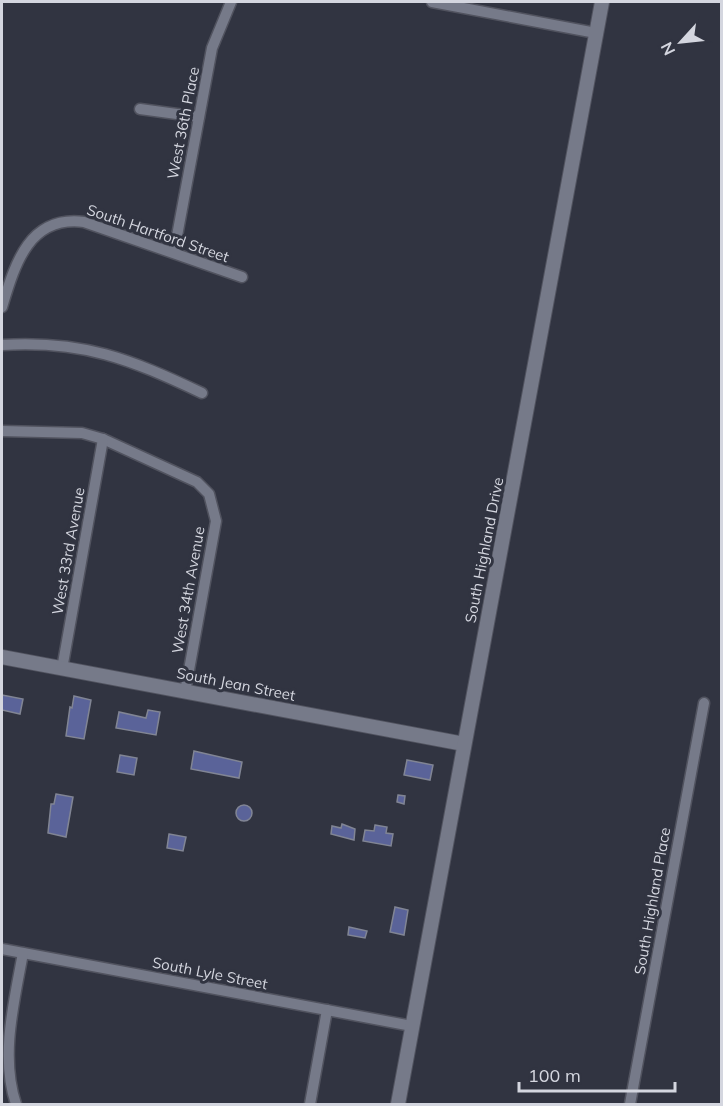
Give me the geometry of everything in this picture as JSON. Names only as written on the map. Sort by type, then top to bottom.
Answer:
[{"type":"street","name":"West 36th Place","points":[[174,252],[213,48],[231,2]]},
{"type":"street","points":[[432,2],[596,33]]},
{"type":"street","name":"South Highland Drive","points":[[398,1104],[602,2]]},
{"type":"street","points":[[140,109],[199,117]]},
{"type":"street","name":"South Hartford Street","points":[[2,307],[21,254],[32,237],[48,227],[72,220],[84,222],[243,277]]},
{"type":"street","points":[[2,345],[50,344],[111,354],[149,368],[202,393]]},
{"type":"street","points":[[2,431],[63,431],[103,439]]},
{"type":"street","name":"West 34th Avenue","points":[[103,439],[197,482],[209,494],[216,521],[185,692]]},
{"type":"street","name":"West 33rd Avenue","points":[[62,669],[103,439]]},
{"type":"street","name":"South Jean Street","points":[[2,657],[464,744]]},
{"type":"street","name":"South Highland Place","points":[[630,1104],[704,703]]},
{"type":"street","name":"South Lyle Street","points":[[2,949],[412,1026]]},
{"type":"street","points":[[16,1104],[7,1082],[6,1043],[23,953]]},
{"type":"street","points":[[310,1104],[327,1010]]},
{"type":"building","points":[[2,695],[23,699],[20,714],[2,710]]},
{"type":"building","points":[[74,696],[91,700],[84,739],[66,736]]},
{"type":"building","points":[[148,710],[160,712],[156,735],[116,728],[119,712],[146,718]]},
{"type":"building","points":[[194,751],[242,762],[239,778],[191,769]]},
{"type":"building","points":[[120,755],[137,758],[134,775],[117,772]]},
{"type":"building","points":[[407,760],[433,765],[430,780],[404,775]]},
{"type":"building","points":[[56,794],[73,797],[66,837],[48,833],[51,804],[54,804]]},
{"type":"building","points":[[398,795],[405,796],[404,804],[397,802]]},
{"type":"building","points":[[244,805],[250,807],[252,813],[250,819],[244,821],[238,819],[236,813],[238,807]]},
{"type":"building","points":[[342,824],[355,829],[354,840],[331,834],[332,826],[341,828]]},
{"type":"building","points":[[375,825],[387,827],[386,833],[393,834],[391,846],[363,841],[365,830],[374,831]]},
{"type":"building","points":[[169,834],[186,837],[183,851],[167,848]]},
{"type":"building","points":[[395,907],[408,910],[404,935],[390,932]]},
{"type":"building","points":[[349,927],[367,931],[365,938],[348,935]]}]
